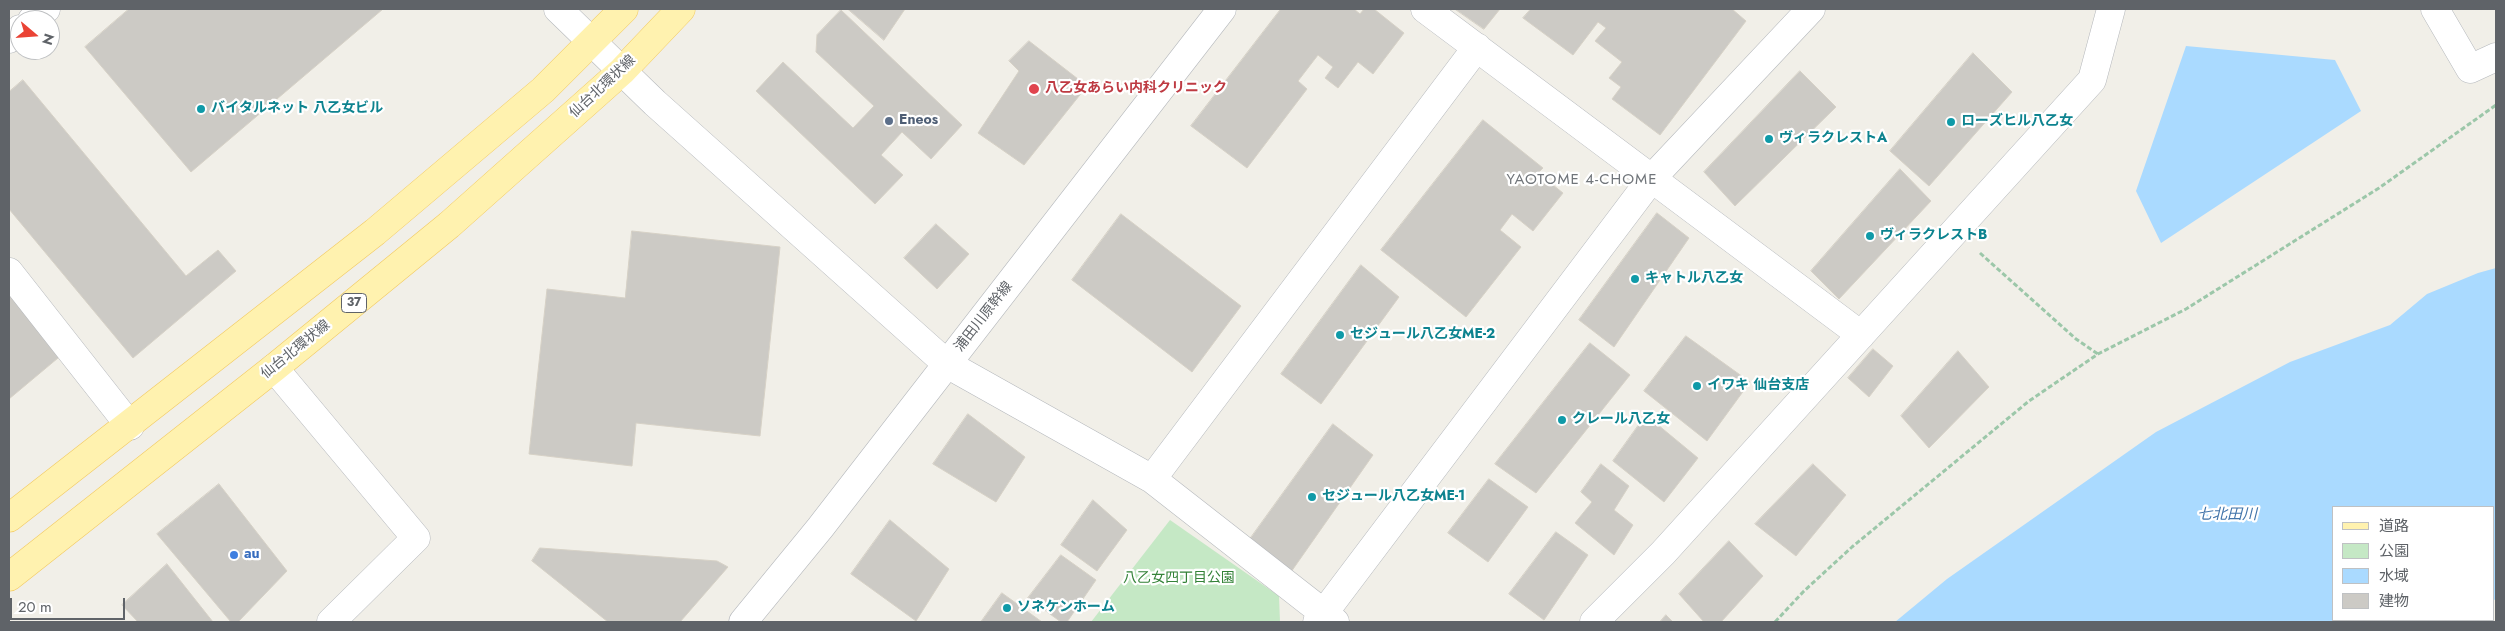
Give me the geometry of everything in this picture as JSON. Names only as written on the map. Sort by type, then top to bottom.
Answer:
[{"type":"main road","points":[[9,518],[130,426],[375,232],[543,90],[624,9]]},
{"type":"main road","name":"仙台北環状線","points":[[9,577],[274,368],[449,225],[622,71],[681,9]]},
{"type":"street","points":[[558,9],[622,71],[948,364],[1152,479],[1325,619],[1652,178],[1811,9]]},
{"type":"street","name":"浦田川原幹線","points":[[744,622],[948,364],[1222,9]]},
{"type":"street","points":[[1425,9],[1861,335]]},
{"type":"street","points":[[1594,622],[1662,553],[2092,80],[2111,9]]},
{"type":"street","points":[[2435,9],[2470,69],[2496,57]]},
{"type":"street","points":[[1152,479],[1477,47]]},
{"type":"street","points":[[9,272],[130,426]]},
{"type":"street","points":[[274,368],[416,538],[331,622]]},
{"type":"path","points":[[1775,622],[1804,591],[1859,541],[2029,401],[2098,354],[2194,304],[2379,188],[2496,105]]},
{"type":"path","points":[[1955,231],[2076,340],[2098,354]]},
{"type":"green space","name":"八乙女四丁目公園","points":[[1170,520],[1279,596],[1280,622],[1091,622]]},
{"type":"water","points":[[2186,46],[2335,60],[2361,111],[2161,243],[2136,191]]},
{"type":"water","name":"七北田川","points":[[2496,268],[2496,599],[2495,506],[2332,506],[2332,621],[2427,621],[1895,622],[1947,579],[2156,432],[2290,362],[2390,325],[2427,294],[2478,273]]},
{"type":"building","name":"バイタルネット 八乙女ビル","points":[[129,9],[383,9],[191,172],[85,47]]},
{"type":"building","points":[[848,9],[905,9],[884,40]]},
{"type":"building","points":[[1281,9],[1354,9],[1360,14],[1364,9],[1374,9],[1404,33],[1373,74],[1358,62],[1338,88],[1325,78],[1333,67],[1318,55],[1298,81],[1307,89],[1247,168],[1191,126]]},
{"type":"building","points":[[1455,9],[1500,9],[1484,29]]},
{"type":"building","points":[[1531,9],[1732,9],[1746,21],[1660,135],[1612,99],[1621,87],[1609,78],[1622,62],[1595,41],[1606,28],[1598,22],[1573,55],[1523,18]]},
{"type":"building","points":[[841,10],[962,125],[931,159],[902,132],[881,155],[903,175],[875,204],[756,91],[783,62],[853,128],[874,106],[816,52],[817,35]]},
{"type":"building","points":[[1029,41],[1087,86],[1024,165],[978,133],[1019,71],[1009,61]]},
{"type":"building","name":"ローズヒル八乙女","points":[[1973,53],[2012,92],[1929,186],[1890,151]]},
{"type":"building","name":"ヴィラクレストA","points":[[1800,71],[1836,107],[1735,206],[1704,172]]},
{"type":"building","points":[[23,80],[186,276],[218,250],[236,271],[133,358],[9,209],[9,92]]},
{"type":"building","points":[[1483,120],[1543,168],[1538,173],[1563,193],[1533,231],[1512,214],[1500,230],[1521,247],[1466,317],[1381,250]]},
{"type":"building","name":"ヴィラクレストB","points":[[1900,169],[1931,201],[1839,299],[1811,271]]},
{"type":"building","name":"キャトル八乙女","points":[[1657,213],[1689,238],[1614,347],[1579,320]]},
{"type":"building","points":[[1121,214],[1241,306],[1192,372],[1072,280]]},
{"type":"building","points":[[936,224],[969,254],[937,289],[904,258]]},
{"type":"building","points":[[632,231],[780,247],[760,436],[636,423],[632,466],[529,454],[547,289],[625,298]]},
{"type":"building","name":"セジュール八乙女ME-2","points":[[1361,265],[1399,297],[1321,404],[1281,374]]},
{"type":"building","points":[[9,288],[64,353],[9,399]]},
{"type":"building","name":"イワキ 仙台支店","points":[[1686,336],[1750,382],[1707,441],[1644,391]]},
{"type":"building","name":"クレール八乙女","points":[[1590,343],[1630,375],[1536,493],[1495,464]]},
{"type":"building","points":[[1873,349],[1893,366],[1869,397],[1848,378]]},
{"type":"building","points":[[1958,351],[1989,387],[1929,448],[1901,416]]},
{"type":"building","points":[[968,414],[1025,457],[996,502],[933,464]]},
{"type":"building","points":[[1646,415],[1698,458],[1664,502],[1613,461]]},
{"type":"building","name":"セジュール八乙女ME-1","points":[[1333,424],[1373,455],[1291,572],[1250,539]]},
{"type":"building","points":[[1601,464],[1629,486],[1614,510],[1633,525],[1614,555],[1575,523],[1592,502],[1581,492]]},
{"type":"building","points":[[1813,464],[1846,495],[1796,556],[1755,524]]},
{"type":"building","points":[[1489,479],[1528,507],[1488,562],[1448,533]]},
{"type":"building","points":[[219,484],[287,571],[238,622],[231,622],[157,534]]},
{"type":"building","points":[[1093,500],[1127,530],[1097,571],[1061,545]]},
{"type":"building","points":[[890,520],[949,569],[916,621],[851,574]]},
{"type":"building","points":[[1556,532],[1588,555],[1544,620],[1509,594]]},
{"type":"building","points":[[1729,541],[1763,576],[1721,622],[1704,622],[1679,594]]},
{"type":"building","points":[[540,548],[717,561],[728,567],[680,622],[608,622],[532,561]]},
{"type":"building","points":[[1061,555],[1096,580],[1067,622],[1061,622],[1028,598]]},
{"type":"building","points":[[167,564],[213,622],[138,622],[122,605]]},
{"type":"building","name":"ソネケンホーム","points":[[1002,593],[1042,622],[981,622]]},
{"type":"building","points":[[1666,615],[1673,622],[1660,622]]},
{"type":"place","name":"八乙女あらい内科クリニック","points":[[1034,89]]},
{"type":"place","name":"バイタルネット 八乙女ビル","points":[[201,109]]},
{"type":"place","name":"Eneos","points":[[889,121]]},
{"type":"place","name":"ローズヒル八乙女","points":[[1951,122]]},
{"type":"place","name":"ヴィラクレストA","points":[[1769,139]]},
{"type":"place","name":"ヴィラクレストB","points":[[1870,236]]},
{"type":"place","name":"キャトル八乙女","points":[[1635,279]]},
{"type":"place","name":"セジュール八乙女ME-2","points":[[1340,335]]},
{"type":"place","name":"イワキ 仙台支店","points":[[1697,386]]},
{"type":"place","name":"クレール八乙女","points":[[1562,420]]},
{"type":"place","name":"セジュール八乙女ME-1","points":[[1312,497]]},
{"type":"place","name":"au","points":[[234,555]]},
{"type":"place","name":"ソネケンホーム","points":[[1007,608]]},
{"type":"district","name":"YAOTOME 4-CHOME","points":[[1582,180]]}]
